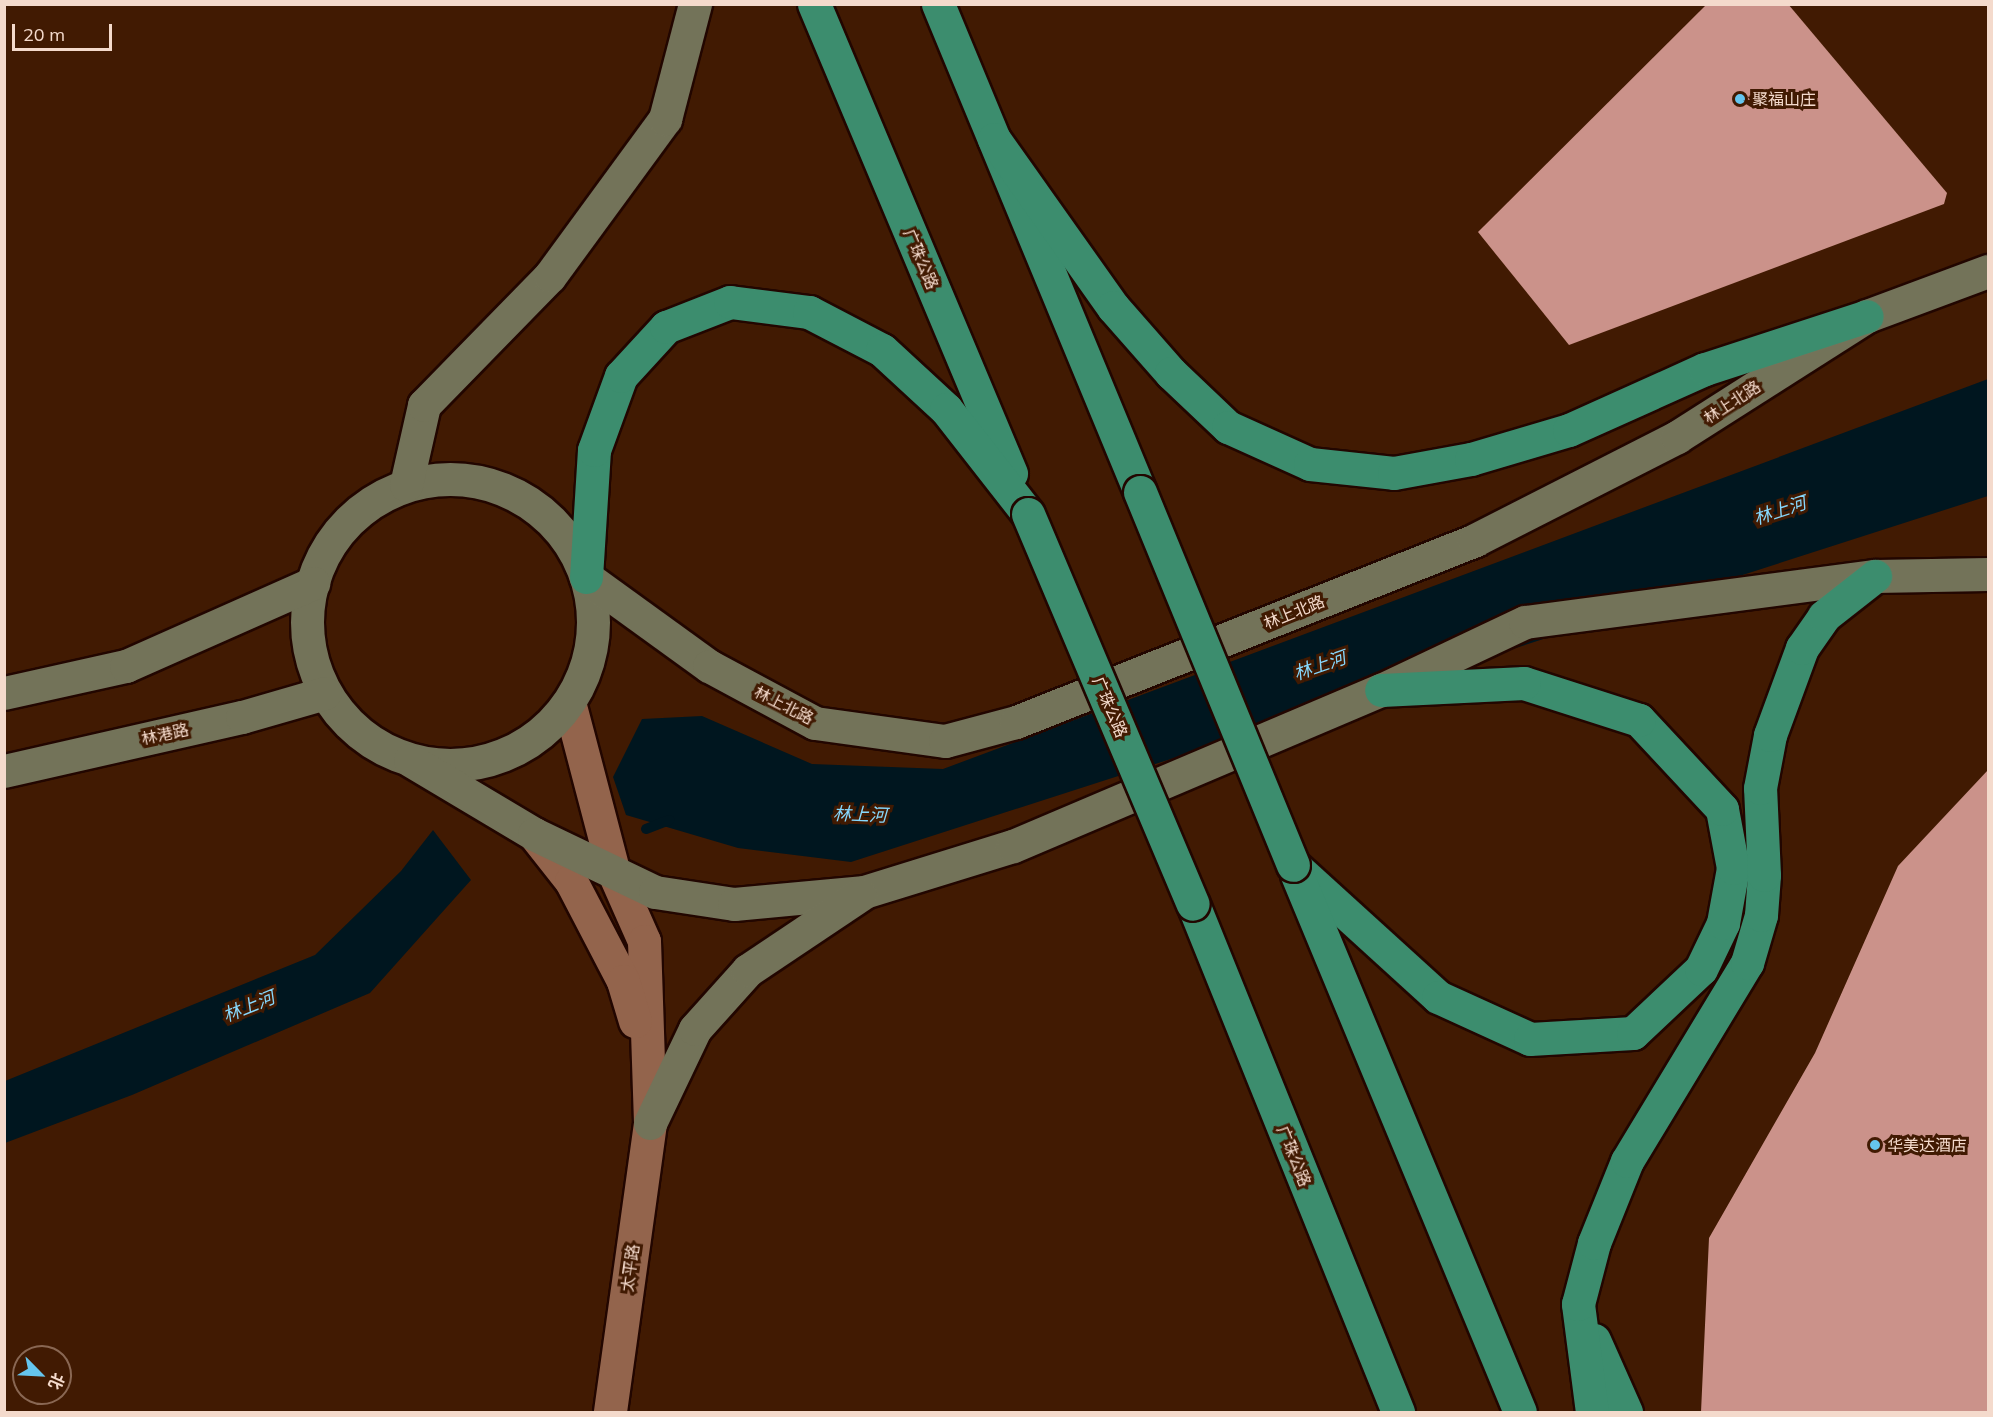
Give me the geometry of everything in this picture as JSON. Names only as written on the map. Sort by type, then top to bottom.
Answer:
[{"type":"highway","name":"广珠公路","points":[[814,4],[1193,904],[1398,1413]]},
{"type":"highway","points":[[938,4],[1520,1413]]},
{"type":"highway","points":[[994,139],[1113,307],[1171,373],[1228,427],[1310,464],[1394,473],[1471,459],[1569,430],[1705,369],[1866,316]]},
{"type":"highway","points":[[586,577],[594,450],[621,376],[666,327],[730,302],[809,312],[882,350],[946,409],[1028,513]]},
{"type":"highway","points":[[1592,1413],[1578,1304],[1594,1243],[1627,1161],[1747,963],[1761,915],[1760,788],[1770,735],[1802,648],[1824,616],[1875,576]]},
{"type":"highway","points":[[1293,866],[1438,997],[1530,1039],[1634,1034],[1701,969],[1723,923],[1733,868],[1722,809],[1639,720],[1524,683],[1382,690]]},
{"type":"highway","points":[[1578,1304],[1626,1413]]},
{"type":"main road","points":[[406,485],[424,405],[550,276],[665,119],[695,4]]},
{"type":"main road","name":"林上北路","points":[[586,577],[709,666],[814,723],[945,741],[1016,722],[1475,540],[1677,436],[1866,316],[1986,270]]},
{"type":"main road","points":[[410,760],[445,766],[482,762],[507,753],[546,729],[569,702],[588,662],[593,619],[586,577],[566,537],[535,506],[495,485],[451,478],[406,485],[365,507],[333,541],[313,583],[307,620],[311,658],[325,693],[354,728],[376,746],[410,760],[534,834],[655,892],[734,904],[864,892],[1013,846],[1382,690],[1525,622],[1875,576],[1989,574]]},
{"type":"main road","points":[[4,693],[126,666],[313,583]]},
{"type":"main road","name":"林港路","points":[[4,771],[242,717],[325,693]]},
{"type":"main road","points":[[650,1123],[695,1029],[748,970],[864,892]]},
{"type":"street","points":[[569,702],[614,873],[644,941],[650,1123]]},
{"type":"street","points":[[534,834],[571,881],[623,981],[641,1039],[650,1123]]},
{"type":"street","name":"太平路","points":[[610,1413],[650,1123]]},
{"type":"water","points":[[1988,379],[1988,496],[851,862],[738,848],[626,815],[613,777],[642,719],[702,716],[812,764],[943,769]]},
{"type":"water","points":[[433,830],[471,880],[370,993],[132,1095],[5,1143],[5,1081],[315,955],[401,871]]},
{"type":"building","name":"聚福山庄","points":[[1707,4],[1788,4],[1947,193],[1944,204],[1569,345],[1478,232]]},
{"type":"building","name":"华美达酒店","points":[[1988,770],[1988,1412],[1701,1412],[1709,1238],[1815,1053],[1898,866]]},
{"type":"waterway","name":"林上河","points":[[646,829],[669,820]]},
{"type":"place","name":"聚福山庄","points":[[1740,99]]},
{"type":"place","name":"华美达酒店","points":[[1875,1145]]}]
